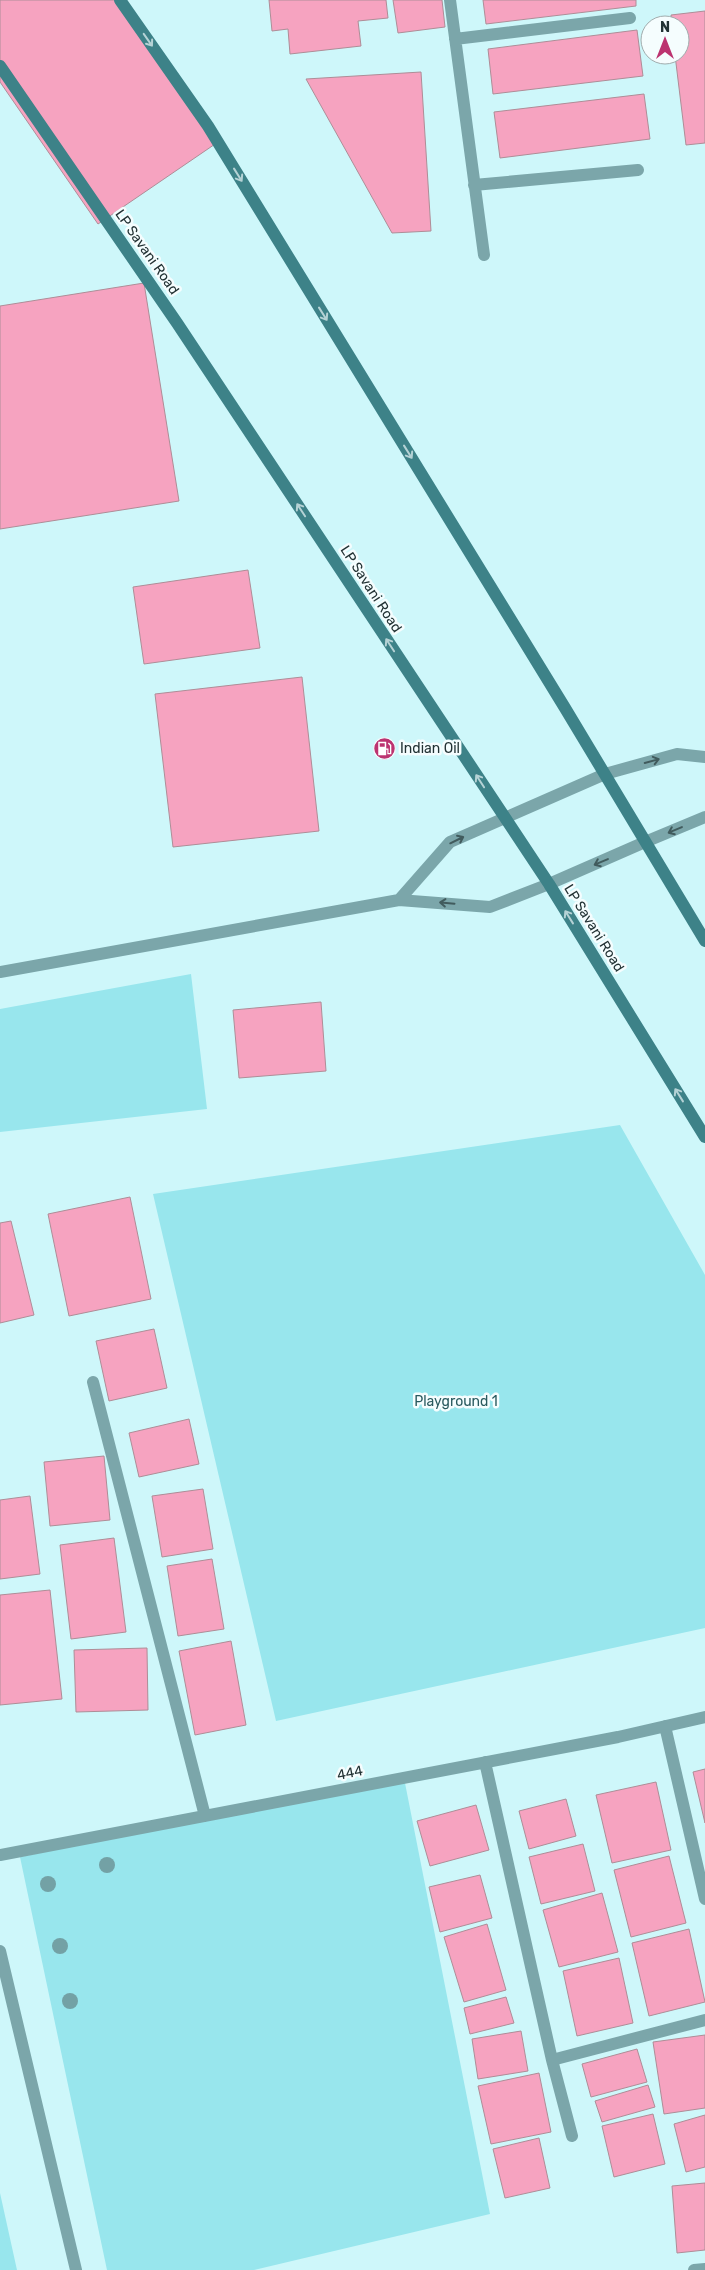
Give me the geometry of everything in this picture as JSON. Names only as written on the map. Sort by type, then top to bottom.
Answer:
[{"type":"main road","points":[[120,0],[208,126],[605,774],[705,941]]},
{"type":"main road","name":"LP Savani Road","points":[[0,66],[178,323],[548,884],[705,1136]]},
{"type":"street","points":[[450,0],[484,255]]},
{"type":"street","points":[[455,39],[630,18]]},
{"type":"street","points":[[474,186],[638,170]]},
{"type":"street","points":[[399,900],[450,842],[605,774],[677,754],[705,757]]},
{"type":"street","points":[[0,972],[399,900],[490,907],[705,818]]},
{"type":"street","points":[[93,1382],[205,1816]]},
{"type":"street","name":"444","points":[[0,1854],[485,1762],[705,1717]]},
{"type":"street","points":[[665,1726],[705,1899]]},
{"type":"street","points":[[485,1762],[552,2060],[572,2136]]},
{"type":"street","points":[[0,1951],[76,2270]]},
{"type":"street","points":[[552,2060],[705,2020]]},
{"type":"street","points":[[694,2270],[705,2269]]},
{"type":"green space","points":[[191,974],[207,1109],[0,1132],[0,1009]]},
{"type":"green space","name":"Playground 1","points":[[620,1125],[705,1275],[705,1628],[276,1721],[153,1194]]},
{"type":"green space","points":[[404,1778],[490,2214],[254,2270],[107,2270],[20,1857]]},
{"type":"green space","points":[[0,2193],[17,2270],[0,2270]]},
{"type":"building","points":[[0,0],[124,0],[221,140],[98,224],[0,82]]},
{"type":"building","points":[[269,0],[386,0],[388,18],[358,21],[361,46],[290,54],[288,29],[272,31]]},
{"type":"building","points":[[393,0],[442,0],[445,27],[398,33]]},
{"type":"building","points":[[483,0],[636,0],[636,6],[486,24]]},
{"type":"building","points":[[705,11],[705,143],[686,145],[676,65],[690,65],[690,15],[671,15]]},
{"type":"building","points":[[637,30],[640,65],[642,65],[643,76],[493,94],[488,49]]},
{"type":"building","points":[[421,72],[431,231],[392,233],[306,79]]},
{"type":"building","points":[[644,94],[650,139],[500,158],[494,112]]},
{"type":"building","points":[[144,283],[179,501],[0,529],[0,306]]},
{"type":"building","points":[[248,570],[260,648],[144,664],[133,587]]},
{"type":"building","points":[[302,677],[319,831],[173,847],[155,694]]},
{"type":"building","points":[[321,1002],[326,1071],[239,1078],[233,1010]]},
{"type":"building","points":[[130,1197],[151,1299],[69,1316],[48,1214]]},
{"type":"building","points":[[11,1221],[34,1315],[0,1323],[0,1223]]},
{"type":"building","points":[[154,1329],[167,1388],[109,1401],[96,1341]]},
{"type":"building","points":[[189,1419],[199,1464],[139,1477],[129,1433]]},
{"type":"building","points":[[104,1456],[110,1520],[50,1526],[44,1462]]},
{"type":"building","points":[[203,1489],[213,1549],[162,1557],[152,1496]]},
{"type":"building","points":[[30,1496],[40,1574],[0,1579],[0,1500]]},
{"type":"building","points":[[114,1538],[126,1632],[71,1639],[60,1545]]},
{"type":"building","points":[[212,1559],[224,1629],[178,1636],[167,1566]]},
{"type":"building","points":[[50,1590],[62,1699],[0,1705],[0,1595]]},
{"type":"building","points":[[231,1641],[246,1725],[195,1735],[179,1651]]},
{"type":"building","points":[[147,1648],[148,1710],[76,1712],[74,1650]]},
{"type":"building","points":[[705,1769],[705,1823],[693,1772]]},
{"type":"building","points":[[656,1782],[671,1850],[612,1863],[596,1795]]},
{"type":"building","points":[[566,1799],[576,1836],[529,1849],[519,1811]]},
{"type":"building","points":[[476,1805],[489,1850],[430,1866],[417,1821]]},
{"type":"building","points":[[583,1844],[595,1891],[541,1904],[529,1857]]},
{"type":"building","points":[[669,1856],[686,1923],[631,1937],[614,1870]]},
{"type":"building","points":[[480,1875],[492,1918],[440,1932],[429,1887]]},
{"type":"building","points":[[602,1893],[618,1952],[559,1967],[543,1910]]},
{"type":"building","points":[[487,1924],[506,1990],[464,2002],[444,1937]]},
{"type":"building","points":[[689,1929],[705,2002],[649,2016],[632,1943]]},
{"type":"building","points":[[619,1958],[633,2023],[577,2036],[563,1971]]},
{"type":"building","points":[[506,1997],[514,2023],[470,2034],[464,2008]]},
{"type":"building","points":[[521,2031],[528,2071],[478,2079],[472,2039]]},
{"type":"building","points":[[705,2035],[705,2108],[664,2114],[653,2042]]},
{"type":"building","points":[[637,2049],[647,2082],[591,2097],[582,2064]]},
{"type":"building","points":[[539,2073],[551,2132],[491,2144],[478,2086]]},
{"type":"building","points":[[648,2085],[655,2107],[602,2122],[595,2101]]},
{"type":"building","points":[[653,2114],[665,2164],[614,2177],[602,2126]]},
{"type":"building","points":[[705,2115],[705,2167],[686,2172],[674,2124]]},
{"type":"building","points":[[539,2138],[550,2188],[505,2198],[493,2149]]},
{"type":"building","points":[[705,2183],[705,2250],[677,2253],[672,2186]]},
{"type":"place","name":"Indian Oil","points":[[384,748]]}]
